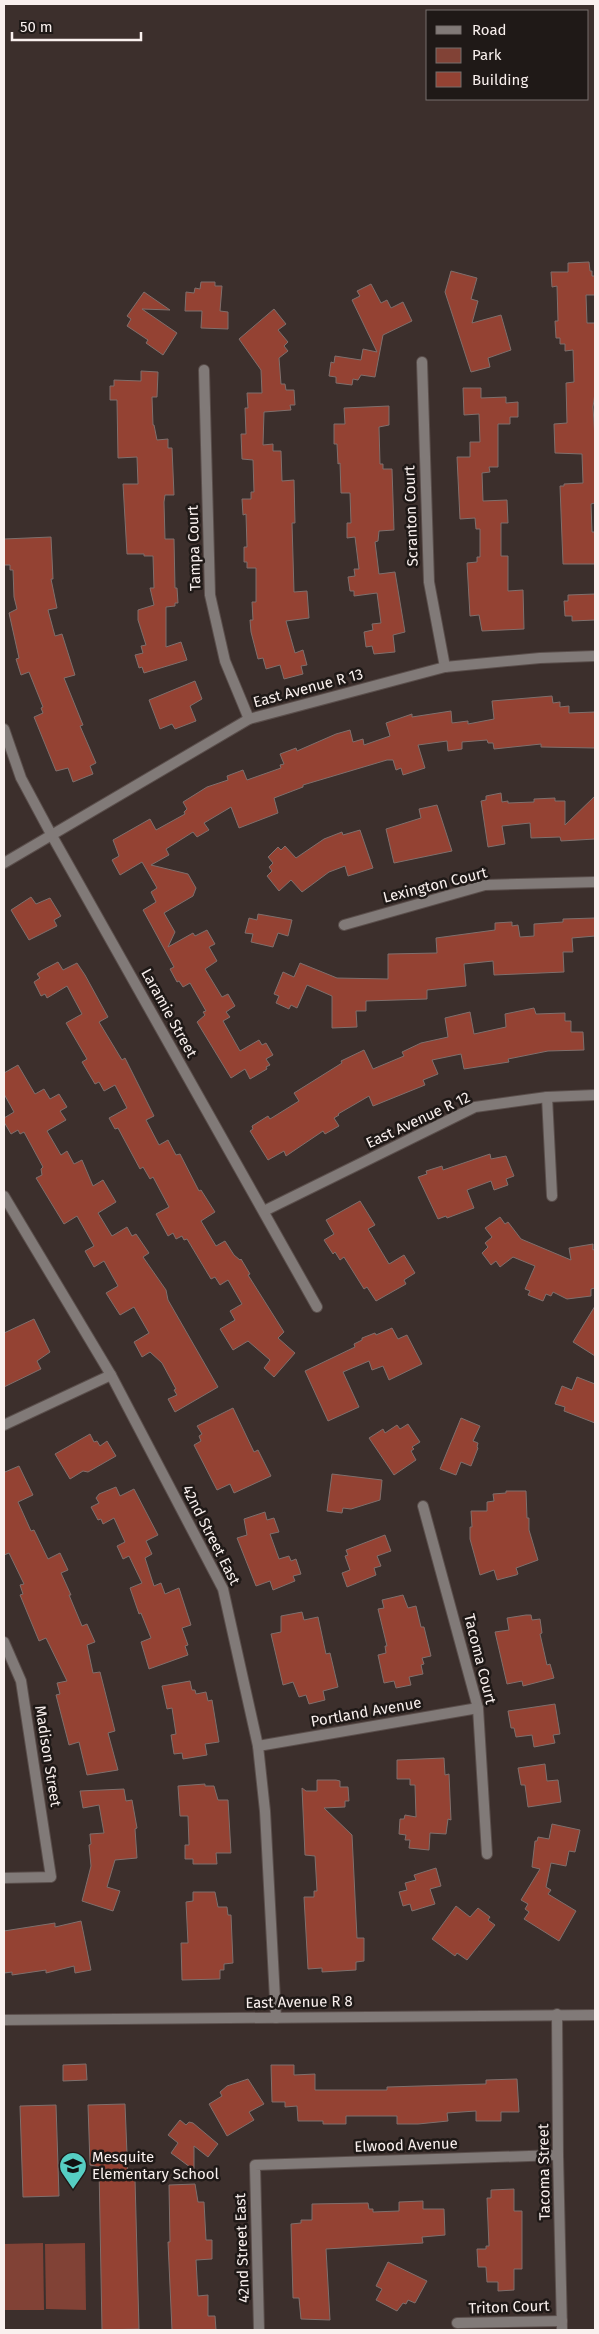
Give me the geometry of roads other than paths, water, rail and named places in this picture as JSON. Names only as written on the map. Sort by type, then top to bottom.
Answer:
[{"type":"street","name":"Scranton Court","points":[[422,362],[429,582],[445,667]]},
{"type":"street","name":"Tampa Court","points":[[204,370],[210,595],[224,661],[249,720]]},
{"type":"street","name":"East Avenue R 13","points":[[4,863],[249,720],[445,667],[540,658],[595,656]]},
{"type":"street","name":"Laramie Street","points":[[4,729],[21,778],[51,834],[317,1307]]},
{"type":"street","name":"Lexington Court","points":[[344,925],[485,885],[595,882]]},
{"type":"street","name":"East Avenue R 12","points":[[264,1211],[474,1107],[547,1096],[595,1095]]},
{"type":"street","points":[[547,1096],[552,1196]]},
{"type":"street","name":"42nd Street East","points":[[4,1196],[111,1375],[223,1589],[258,1746],[265,1811],[276,2018]]},
{"type":"street","points":[[4,1425],[111,1375]]},
{"type":"street","name":"Tacoma Court","points":[[423,1506],[478,1708],[487,1854]]},
{"type":"street","name":"Madison Street","points":[[4,1642],[21,1681],[51,1877],[4,1878]]},
{"type":"street","name":"Portland Avenue","points":[[258,1746],[478,1708]]},
{"type":"street","name":"Tacoma Street","points":[[557,2014],[562,2325]]},
{"type":"street","name":"East Avenue R 8","points":[[4,2020],[595,2014]]},
{"type":"street","name":"Elwood Avenue","points":[[255,2165],[558,2155]]},
{"type":"street","name":"42nd Street East","points":[[255,2165],[259,2330]]},
{"type":"street","name":"Triton Court","points":[[457,2324],[562,2325]]},
{"type":"place","name":"Mesquite Elementary School","points":[[73,2190]]}]
